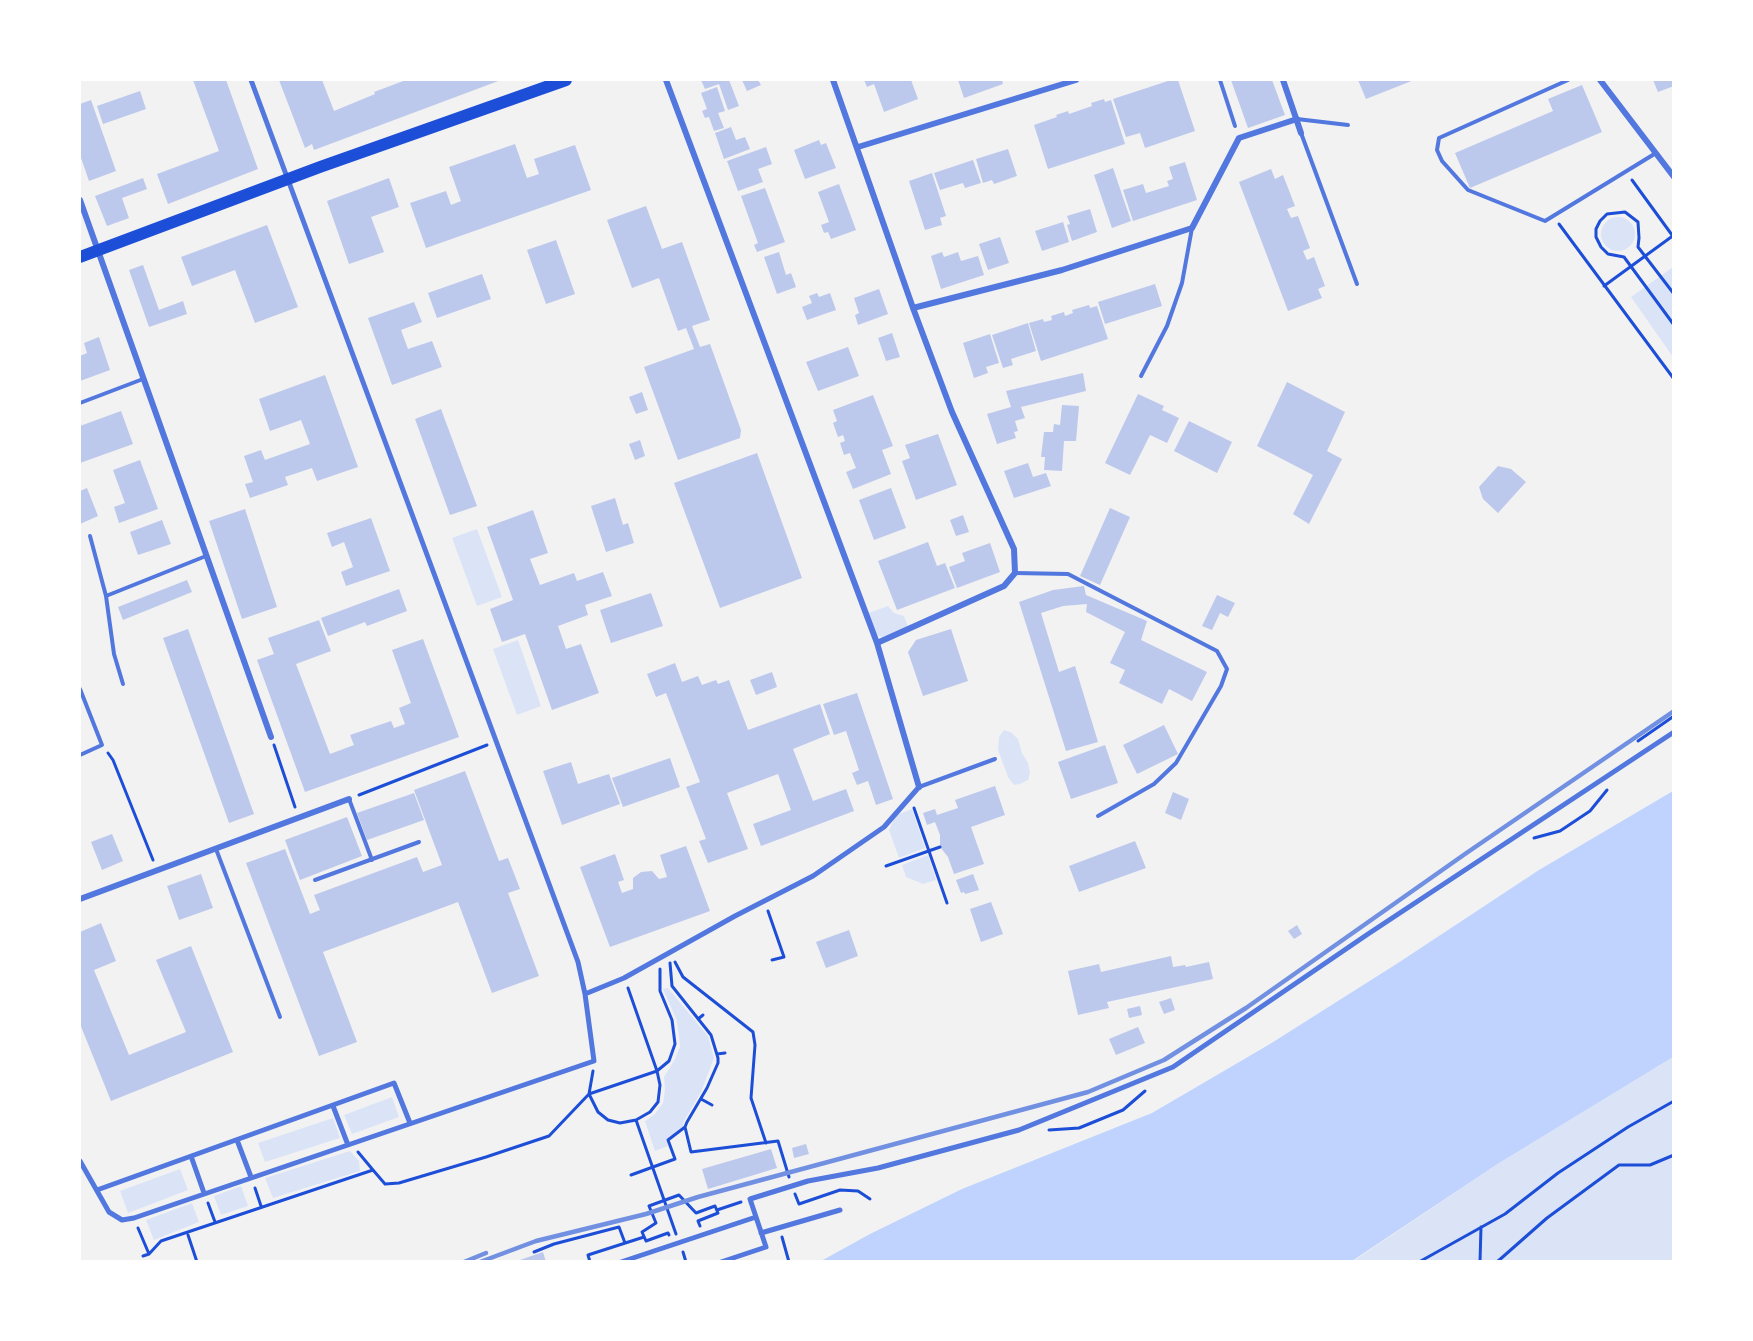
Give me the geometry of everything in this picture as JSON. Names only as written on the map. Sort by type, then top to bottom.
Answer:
[{"type":"main road","points":[[80,257],[288,179],[566,80]]},
{"type":"street","points":[[80,1161],[109,1212],[122,1220],[134,1218],[594,1061],[585,994],[578,962],[251,80]]},
{"type":"street","points":[[585,994],[624,978],[813,876],[884,827],[918,787],[877,643],[666,80]]},
{"type":"street","points":[[833,80],[952,412],[1014,549],[1015,573],[1004,586],[877,643]]},
{"type":"street","points":[[858,147],[1076,80]]},
{"type":"street","points":[[1283,80],[1301,133]]},
{"type":"street","points":[[1600,80],[1674,177]]},
{"type":"street","points":[[913,308],[1062,270],[1192,228],[1239,138],[1297,119]]},
{"type":"street","points":[[80,200],[271,737]]},
{"type":"street","points":[[721,1262],[766,1247],[750,1199],[808,1180],[878,1168],[1019,1130],[1173,1067],[1674,732]]},
{"type":"street","points":[[80,899],[349,799]]},
{"type":"street","points":[[97,1190],[394,1083],[410,1123]]},
{"type":"street","points":[[333,1106],[348,1145]]},
{"type":"street","points":[[237,1140],[251,1177]]},
{"type":"street","points":[[191,1156],[204,1193]]},
{"type":"street","points":[[761,1233],[840,1210]]},
{"type":"street","points":[[621,1262],[756,1217]]},
{"type":"lane","points":[[1220,80],[1235,126]]},
{"type":"lane","points":[[1568,80],[1439,138],[1437,150],[1442,161],[1468,190],[1545,221],[1656,153]]},
{"type":"lane","points":[[1297,119],[1348,125]]},
{"type":"lane","points":[[1301,133],[1357,284]]},
{"type":"lane","points":[[1141,376],[1167,326],[1182,283],[1192,228]]},
{"type":"lane","points":[[80,403],[144,379]]},
{"type":"lane","points":[[90,536],[106,596],[114,654],[123,684]]},
{"type":"lane","points":[[106,596],[207,555]]},
{"type":"lane","points":[[1015,573],[1068,574],[1217,651],[1227,669],[1221,686],[1176,763],[1154,784],[1098,816]]},
{"type":"lane","points":[[80,689],[102,745],[80,755]]},
{"type":"lane","points":[[918,787],[995,759]]},
{"type":"lane","points":[[349,799],[372,860]]},
{"type":"lane","points":[[315,880],[419,842]]},
{"type":"lane","points":[[216,848],[280,1017]]},
{"type":"path","points":[[1604,286],[1674,236],[1629,175]]},
{"type":"path","points":[[1674,294],[1638,247],[1638,222],[1625,212],[1607,214],[1596,229],[1596,237],[1601,247],[1608,254],[1624,257],[1674,325]]},
{"type":"path","points":[[1557,222],[1674,379]]},
{"type":"path","points":[[1636,742],[1674,716]]},
{"type":"path","points":[[271,737],[299,817]]},
{"type":"path","points":[[349,799],[497,741]]},
{"type":"path","points":[[102,745],[113,760],[157,870]]},
{"type":"path","points":[[1533,839],[1560,831],[1590,811],[1608,788]]},
{"type":"path","points":[[911,797],[947,903]]},
{"type":"path","points":[[886,866],[940,847]]},
{"type":"path","points":[[764,901],[784,957],[772,960]]},
{"type":"path","points":[[631,1175],[675,1159],[668,1140],[685,1127],[718,1063],[711,1035],[672,986],[670,952]]},
{"type":"path","points":[[670,952],[683,977],[753,1032],[755,1045],[751,1098],[766,1143]]},
{"type":"path","points":[[348,1145],[360,1154],[385,1184],[399,1183],[549,1136],[589,1094],[657,1071],[669,1061],[675,1044],[672,1020],[660,991],[660,958]]},
{"type":"path","points":[[594,1061],[589,1094],[598,1112],[608,1120],[620,1123],[636,1120],[650,1112],[658,1102],[660,1085],[657,1071],[624,978]]},
{"type":"path","points":[[698,1019],[703,1015]]},
{"type":"path","points":[[717,1054],[725,1053]]},
{"type":"path","points":[[1058,1130],[1079,1128],[1123,1110],[1141,1095]]},
{"type":"path","points":[[701,1099],[712,1105]]},
{"type":"path","points":[[1419,1262],[1505,1214],[1558,1173],[1628,1127],[1674,1101]]},
{"type":"path","points":[[636,1120],[664,1202]]},
{"type":"path","points":[[685,1127],[691,1152],[778,1141],[789,1177]]},
{"type":"path","points":[[1497,1262],[1547,1218],[1619,1166],[1650,1166],[1674,1155]]},
{"type":"path","points":[[143,1256],[149,1254],[161,1241],[373,1170]]},
{"type":"path","points":[[251,1177],[261,1206]]},
{"type":"path","points":[[792,1185],[799,1204],[840,1190],[858,1191],[870,1199]]},
{"type":"path","points":[[204,1193],[215,1222]]},
{"type":"path","points":[[668,1233],[646,1241],[642,1232],[656,1223],[650,1206],[679,1195],[696,1213],[715,1206],[717,1210]]},
{"type":"path","points":[[698,1221],[718,1213],[717,1210],[750,1199]]},
{"type":"path","points":[[134,1218],[149,1254]]},
{"type":"path","points":[[534,1252],[554,1244],[619,1227],[625,1243]]},
{"type":"path","points":[[1480,1262],[1481,1227]]},
{"type":"path","points":[[188,1235],[196,1262]]},
{"type":"path","points":[[590,1262],[588,1255],[644,1236]]},
{"type":"path","points":[[782,1237],[789,1262]]},
{"type":"shaded area","points":[[1618,217],[1630,222],[1635,234],[1630,246],[1618,251],[1606,246],[1601,234],[1606,222]]},
{"type":"shaded area","points":[[1673,267],[1673,357],[1631,297]]},
{"type":"shaded area","points":[[477,529],[502,597],[477,606],[452,538]]},
{"type":"shaded area","points":[[888,606],[894,613],[904,616],[908,627],[882,637],[874,634],[866,614]]},
{"type":"shaded area","points":[[518,640],[541,706],[517,715],[493,649]]},
{"type":"shaded area","points":[[1004,730],[1012,733],[1018,739],[1028,763],[1030,773],[1028,780],[1020,784],[1014,785],[1008,777],[998,750],[999,737]]},
{"type":"shaded area","points":[[912,809],[925,848],[899,858],[889,830],[896,815]]},
{"type":"shaded area","points":[[928,855],[936,880],[923,884],[906,877],[902,865]]},
{"type":"shaded area","points":[[668,988],[708,1036],[714,1058],[701,1092],[683,1126],[666,1140],[668,1146],[655,1151],[645,1121],[655,1114],[663,1103],[664,1077],[680,1046],[677,1021],[663,989]]},
{"type":"shaded area","points":[[1673,1057],[1673,1261],[1352,1262],[1496,1165]]},
{"type":"shaded area","points":[[392,1097],[399,1117],[352,1134],[344,1115]]},
{"type":"shaded area","points":[[333,1118],[340,1138],[265,1162],[258,1143]]},
{"type":"shaded area","points":[[350,1151],[359,1161],[360,1171],[273,1198],[265,1178]]},
{"type":"shaded area","points":[[180,1169],[188,1190],[128,1213],[120,1191]]},
{"type":"shaded area","points":[[241,1186],[248,1206],[221,1215],[214,1196]]},
{"type":"shaded area","points":[[192,1203],[199,1222],[154,1240],[146,1220]]},
{"type":"water","points":[[1673,791],[1673,1057],[1496,1165],[1352,1261],[821,1261],[962,1189],[1152,1113],[1270,1044],[1539,870]]},
{"type":"building","points":[[193,80],[226,80],[258,169],[168,204],[157,174],[219,151]]},
{"type":"building","points":[[279,80],[322,80],[334,111],[406,80],[501,80],[314,150],[312,144],[305,148]]},
{"type":"building","points":[[701,80],[729,80],[739,106],[728,110],[719,84],[705,89]]},
{"type":"building","points":[[742,80],[758,80],[761,85],[747,91]]},
{"type":"building","points":[[864,80],[911,80],[918,99],[884,112],[874,84],[867,87]]},
{"type":"building","points":[[958,80],[1002,80],[1003,84],[964,98]]},
{"type":"building","points":[[1171,80],[1178,80],[1195,131],[1145,148],[1140,133],[1126,137],[1113,99]]},
{"type":"building","points":[[1231,80],[1272,80],[1285,115],[1248,128]]},
{"type":"building","points":[[1358,80],[1414,80],[1366,99]]},
{"type":"building","points":[[1653,80],[1674,80],[1674,86],[1658,92]]},
{"type":"building","points":[[1582,85],[1602,132],[1470,188],[1455,153],[1553,111],[1548,99]]},
{"type":"building","points":[[717,87],[725,111],[718,113],[724,128],[714,131],[709,117],[705,118],[702,111],[707,109],[701,93]]},
{"type":"building","points":[[140,91],[146,109],[103,124],[97,106]]},
{"type":"building","points":[[1104,99],[1105,102],[1111,100],[1125,144],[1048,169],[1034,125],[1068,111],[1069,114],[1092,106],[1091,103]]},
{"type":"building","points":[[91,100],[116,171],[89,181],[80,155],[80,104]]},
{"type":"building","points":[[731,127],[736,140],[745,137],[750,149],[724,159],[715,133]]},
{"type":"building","points":[[819,140],[821,145],[826,143],[836,168],[805,179],[794,150]]},
{"type":"building","points":[[515,144],[527,178],[539,174],[534,159],[575,145],[591,190],[426,248],[410,203],[446,191],[451,205],[461,201],[449,167]]},
{"type":"building","points":[[766,147],[772,164],[758,169],[763,182],[738,191],[727,161]]},
{"type":"building","points":[[1008,149],[1017,176],[994,184],[992,180],[983,183],[976,159]]},
{"type":"building","points":[[973,160],[981,183],[965,188],[963,183],[940,190],[934,173]]},
{"type":"building","points":[[1185,162],[1197,200],[1133,221],[1123,190],[1143,184],[1146,193],[1169,186],[1167,181],[1173,179],[1169,167]]},
{"type":"building","points":[[1113,168],[1131,221],[1112,228],[1094,175]]},
{"type":"building","points":[[1271,169],[1275,179],[1283,175],[1295,206],[1287,209],[1291,218],[1298,216],[1310,248],[1303,251],[1307,260],[1314,257],[1325,286],[1318,289],[1322,298],[1288,311],[1239,182]]},
{"type":"building","points":[[932,173],[946,216],[940,218],[942,225],[925,230],[909,181]]},
{"type":"building","points":[[143,178],[147,189],[122,198],[129,218],[107,226],[95,196]]},
{"type":"building","points":[[389,178],[399,207],[371,217],[384,252],[349,264],[327,201]]},
{"type":"building","points":[[839,184],[856,230],[831,239],[828,232],[824,233],[821,225],[829,222],[818,192]]},
{"type":"building","points":[[765,188],[785,242],[757,252],[754,245],[758,243],[741,196]]},
{"type":"building","points":[[646,206],[662,249],[682,242],[710,320],[692,326],[700,347],[710,344],[741,430],[740,438],[678,460],[644,367],[694,349],[686,328],[678,331],[659,278],[632,288],[607,220]]},
{"type":"building","points":[[1090,209],[1097,232],[1072,241],[1067,216]]},
{"type":"building","points":[[1063,222],[1069,242],[1042,251],[1035,231]]},
{"type":"building","points":[[267,225],[298,307],[255,323],[235,270],[192,286],[181,257]]},
{"type":"building","points":[[1000,237],[1009,263],[988,270],[979,244]]},
{"type":"building","points":[[556,240],[575,294],[546,304],[527,250]]},
{"type":"building","points":[[779,252],[786,275],[791,273],[796,287],[777,294],[764,257]]},
{"type":"building","points":[[942,252],[944,257],[958,252],[961,261],[978,256],[984,275],[941,289],[931,256]]},
{"type":"building","points":[[143,265],[159,310],[183,301],[187,314],[149,327],[129,270]]},
{"type":"building","points":[[482,274],[491,299],[437,318],[428,293]]},
{"type":"building","points":[[1155,284],[1162,306],[1105,324],[1098,302]]},
{"type":"building","points":[[879,289],[888,314],[858,325],[855,315],[859,313],[854,298]]},
{"type":"building","points":[[817,293],[819,297],[830,293],[836,310],[807,320],[802,307],[812,303],[809,296]]},
{"type":"building","points":[[414,302],[422,322],[401,330],[408,349],[432,341],[442,367],[392,385],[368,318]]},
{"type":"building","points":[[1089,305],[1090,308],[1097,306],[1108,339],[1041,361],[1029,323],[1043,319],[1044,322],[1052,320],[1051,316],[1064,312],[1065,316],[1073,313],[1072,310]]},
{"type":"building","points":[[1028,323],[1036,351],[1011,359],[1013,365],[1003,368],[992,335]]},
{"type":"building","points":[[892,333],[900,357],[886,361],[878,338]]},
{"type":"building","points":[[990,334],[999,363],[986,367],[988,373],[974,378],[963,343]]},
{"type":"building","points":[[99,337],[110,370],[80,381],[80,356],[87,353],[84,343]]},
{"type":"building","points":[[848,347],[859,376],[818,391],[806,362]]},
{"type":"building","points":[[1083,373],[1086,391],[1021,407],[1025,418],[1015,421],[1018,431],[1014,432],[1016,438],[997,444],[987,414],[1011,407],[1006,391]]},
{"type":"building","points":[[325,375],[358,467],[317,481],[312,468],[285,477],[288,485],[250,498],[245,484],[253,482],[244,456],[261,450],[265,460],[310,444],[301,420],[270,431],[259,399]]},
{"type":"building","points":[[1287,382],[1345,412],[1327,451],[1342,459],[1309,524],[1293,514],[1313,475],[1257,446]]},
{"type":"building","points":[[642,392],[648,410],[636,414],[629,397]]},
{"type":"building","points":[[1138,394],[1164,406],[1162,410],[1179,418],[1167,443],[1150,435],[1130,475],[1105,463]]},
{"type":"building","points":[[873,395],[893,446],[882,450],[891,474],[853,489],[846,472],[856,468],[850,453],[844,455],[840,443],[845,441],[843,435],[838,437],[833,423],[837,421],[833,410]]},
{"type":"building","points":[[1062,405],[1079,406],[1076,441],[1064,441],[1062,471],[1044,470],[1045,457],[1041,457],[1044,432],[1053,432],[1054,424],[1060,425]]},
{"type":"building","points":[[441,409],[477,506],[450,515],[415,419]]},
{"type":"building","points":[[121,411],[133,444],[80,463],[80,426]]},
{"type":"building","points":[[1189,421],[1232,442],[1217,473],[1174,451]]},
{"type":"building","points":[[938,434],[957,485],[916,500],[902,461],[910,458],[905,445]]},
{"type":"building","points":[[640,440],[645,456],[635,460],[629,444]]},
{"type":"building","points":[[757,453],[802,578],[720,608],[674,483]]},
{"type":"building","points":[[140,460],[158,509],[119,523],[114,507],[125,503],[113,470]]},
{"type":"building","points":[[1028,463],[1033,477],[1046,473],[1051,486],[1014,498],[1004,471]]},
{"type":"building","points":[[1498,466],[1511,469],[1526,482],[1498,513],[1483,499],[1479,487]]},
{"type":"building","points":[[87,488],[98,516],[80,524],[80,491]]},
{"type":"building","points":[[891,488],[906,528],[874,540],[859,500]]},
{"type":"building","points":[[615,498],[623,525],[628,523],[634,543],[606,552],[591,506]]},
{"type":"building","points":[[1110,508],[1130,517],[1100,585],[1080,576]]},
{"type":"building","points":[[245,509],[277,607],[242,619],[209,521]]},
{"type":"building","points":[[533,510],[548,553],[530,559],[540,585],[574,573],[577,581],[603,572],[612,596],[585,605],[588,615],[558,626],[566,649],[581,644],[599,693],[552,710],[525,634],[502,642],[490,609],[513,600],[487,527]]},
{"type":"building","points":[[963,515],[969,532],[956,536],[950,520]]},
{"type":"building","points":[[371,518],[390,571],[346,586],[341,572],[353,567],[344,542],[332,547],[327,533]]},
{"type":"building","points":[[162,520],[171,544],[138,555],[130,532]]},
{"type":"building","points":[[928,542],[937,566],[945,563],[955,588],[897,610],[878,561]]},
{"type":"building","points":[[990,543],[1000,572],[957,588],[949,567],[965,561],[962,553]]},
{"type":"building","points":[[187,580],[192,592],[123,620],[118,607]]},
{"type":"building","points":[[1084,586],[1086,595],[1147,621],[1141,640],[1207,672],[1192,701],[1169,689],[1162,704],[1119,683],[1125,670],[1110,663],[1125,632],[1086,612],[1087,604],[1063,606],[1041,613],[1059,672],[1075,666],[1098,742],[1066,751],[1019,602],[1053,590]]},
{"type":"building","points":[[399,589],[407,611],[367,626],[365,622],[328,636],[321,618]]},
{"type":"building","points":[[651,593],[663,626],[611,643],[600,610]]},
{"type":"building","points":[[1217,595],[1235,603],[1228,617],[1220,613],[1212,630],[1202,626]]},
{"type":"building","points":[[319,620],[331,651],[296,664],[330,754],[354,745],[350,735],[391,721],[394,728],[405,724],[399,708],[411,703],[392,650],[423,639],[459,737],[305,792],[257,660],[274,654],[268,638]]},
{"type":"building","points":[[188,629],[254,814],[229,823],[163,638]]},
{"type":"building","points":[[951,629],[968,681],[923,696],[908,652],[916,640]]},
{"type":"building","points":[[675,663],[682,682],[698,676],[702,685],[716,680],[718,684],[729,680],[748,730],[820,704],[830,734],[793,749],[813,801],[846,789],[854,811],[761,846],[753,824],[791,810],[778,774],[727,793],[748,849],[708,863],[699,841],[706,839],[686,787],[700,782],[666,693],[656,697],[647,674]]},
{"type":"building","points":[[772,672],[777,687],[756,695],[750,680]]},
{"type":"building","points":[[857,693],[893,799],[876,805],[868,781],[857,785],[852,773],[859,770],[846,731],[834,735],[823,704]]},
{"type":"building","points":[[1164,725],[1178,754],[1137,774],[1123,745]]},
{"type":"building","points":[[1105,745],[1118,783],[1071,799],[1058,762]]},
{"type":"building","points":[[670,758],[680,787],[623,807],[612,778]]},
{"type":"building","points":[[571,762],[578,784],[609,774],[620,804],[562,825],[543,771]]},
{"type":"building","points":[[465,771],[499,861],[508,858],[520,889],[508,893],[539,976],[492,993],[458,902],[323,952],[357,1042],[319,1056],[246,863],[285,849],[310,914],[320,910],[314,895],[417,857],[423,872],[442,865],[414,790]]},
{"type":"building","points":[[995,786],[1005,815],[971,827],[984,864],[954,874],[948,857],[940,847],[940,835],[935,822],[927,825],[923,813],[935,809],[937,815],[958,808],[955,800]]},
{"type":"building","points":[[1173,792],[1189,799],[1181,820],[1165,813]]},
{"type":"building","points":[[414,793],[424,820],[367,840],[357,813]]},
{"type":"building","points":[[347,817],[362,856],[300,880],[285,840]]},
{"type":"building","points":[[112,834],[123,861],[102,870],[91,842]]},
{"type":"building","points":[[1135,841],[1146,868],[1079,892],[1069,866]]},
{"type":"building","points":[[686,846],[710,911],[610,947],[580,867],[615,854],[624,880],[618,882],[622,893],[633,889],[633,878],[641,872],[652,871],[659,879],[667,877],[660,855]]},
{"type":"building","points":[[201,874],[213,908],[179,920],[167,886]]},
{"type":"building","points":[[973,874],[979,890],[961,893],[956,880]]},
{"type":"building","points":[[991,902],[1003,934],[981,942],[970,909]]},
{"type":"building","points":[[101,923],[116,961],[94,970],[129,1055],[186,1032],[156,960],[191,946],[233,1052],[111,1101],[80,1024],[80,932]]},
{"type":"building","points":[[1297,925],[1302,934],[1294,939],[1288,931]]},
{"type":"building","points":[[849,930],[858,956],[826,968],[816,942]]},
{"type":"building","points":[[1171,956],[1173,967],[1209,962],[1213,979],[1107,1002],[1109,1008],[1078,1015],[1068,971],[1099,964],[1101,972]]},
{"type":"building","points":[[1171,998],[1175,1010],[1164,1014],[1159,1002]]},
{"type":"building","points":[[1140,1006],[1142,1015],[1129,1018],[1127,1009]]},
{"type":"building","points":[[1138,1027],[1145,1043],[1116,1055],[1109,1039]]},
{"type":"building","points":[[806,1144],[809,1154],[794,1158],[792,1148]]},
{"type":"building","points":[[771,1149],[777,1168],[708,1189],[702,1169]]},
{"type":"building","points":[[543,1252],[546,1262],[517,1262],[517,1261]]},
{"type":"railway","points":[[480,1262],[536,1241],[646,1214],[698,1197],[1088,1092],[1164,1060],[1246,1008],[1674,711]]},
{"type":"railway","points":[[464,1262],[486,1253]]}]
